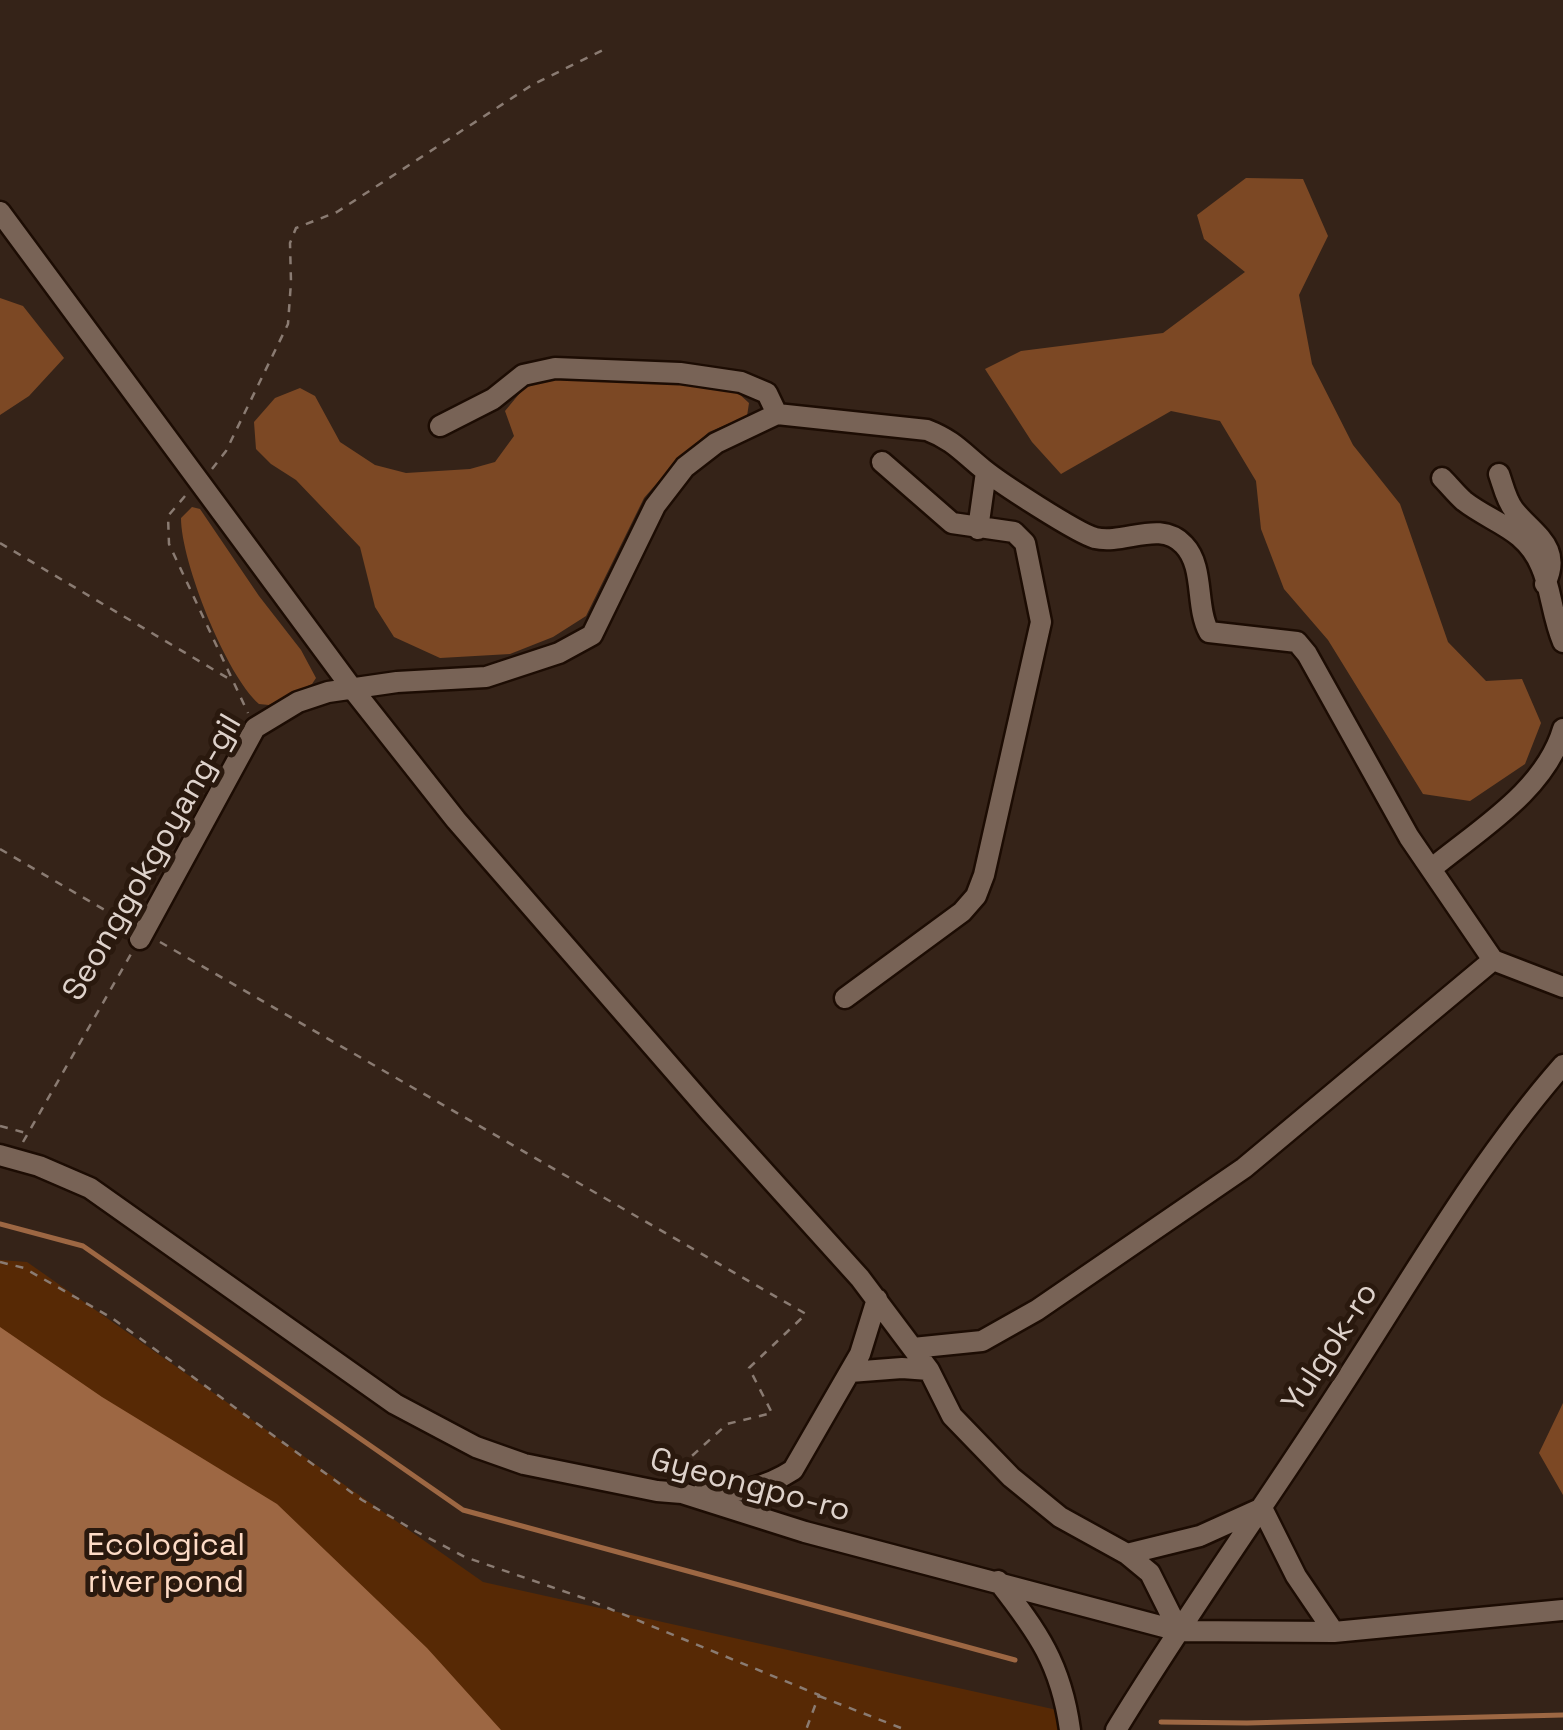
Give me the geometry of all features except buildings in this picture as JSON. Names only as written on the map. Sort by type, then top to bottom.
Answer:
[{"type":"street","points":[[0,212],[351,687],[456,820],[877,1299],[929,1370],[952,1416],[1011,1477],[1060,1517],[1127,1554],[1150,1573],[1179,1631]]},
{"type":"street","points":[[440,426],[493,398],[523,376],[555,368],[680,373],[741,382],[766,393],[777,414],[927,430],[950,438],[986,472],[1096,538],[1156,532],[1174,536],[1194,559],[1203,620],[1209,632],[1297,642],[1409,837],[1493,960],[1563,987]]},
{"type":"street","name":"Seonggokgoyang-gil","points":[[142,936],[254,728],[298,702],[351,687],[486,677],[558,653],[592,635],[655,506],[685,468],[716,443],[777,414]]},
{"type":"street","points":[[845,998],[962,912],[976,896],[1041,622],[1024,543],[1014,532],[952,524],[882,462]]},
{"type":"street","points":[[978,529],[986,472]]},
{"type":"street","points":[[1498,474],[1511,507],[1544,535],[1555,551],[1556,572],[1546,584]]},
{"type":"street","points":[[1442,478],[1465,502],[1506,524],[1530,547],[1542,567],[1552,614],[1563,642]]},
{"type":"street","points":[[1431,869],[1530,786],[1556,754],[1563,729]]},
{"type":"street","points":[[913,1348],[982,1341],[1036,1310],[1244,1168],[1493,960]]},
{"type":"street","name":"Yulgok-ro","points":[[1116,1730],[1505,1136],[1563,1065]]},
{"type":"street","name":"Gyeongpo-ro","points":[[0,1155],[90,1188],[395,1404],[436,1428],[524,1464],[657,1492],[682,1493],[806,1532],[1179,1631],[1334,1632],[1563,1610]]},
{"type":"street","points":[[682,1493],[743,1491],[776,1481],[793,1470],[860,1354],[877,1299]]},
{"type":"street","points":[[850,1372],[929,1370]]},
{"type":"street","points":[[1127,1554],[1200,1536],[1262,1508],[1296,1576],[1334,1632]]},
{"type":"street","points":[[998,1581],[1041,1638],[1060,1679],[1070,1730]]},
{"type":"path","points":[[254,728],[169,544],[166,529],[176,504],[226,452],[288,324],[290,243],[296,228],[337,212],[532,86],[607,48]]},
{"type":"path","points":[[0,542],[234,681]]},
{"type":"path","points":[[0,848],[142,936],[806,1314],[749,1368],[772,1413],[726,1424],[682,1462],[657,1492]]},
{"type":"path","name":"Seonggokgoyang-gil","points":[[0,1155],[24,1142],[142,936]]},
{"type":"path","points":[[0,1126],[28,1134]]},
{"type":"path","points":[[0,1262],[24,1268],[112,1318],[362,1500],[465,1557],[586,1600],[906,1730]]},
{"type":"path","points":[[806,1730],[819,1696]]},
{"type":"green space","name":"Ecological river pond","points":[[0,1260],[27,1262],[483,1582],[1075,1714],[1066,1730],[0,1730]]},
{"type":"shaded area","points":[[1246,178],[1303,179],[1328,236],[1299,295],[1312,364],[1353,445],[1400,504],[1448,642],[1486,681],[1522,679],[1541,723],[1525,764],[1470,801],[1423,794],[1328,640],[1284,589],[1261,529],[1256,481],[1220,421],[1171,411],[1061,474],[1032,442],[985,369],[1021,351],[1163,333],[1245,272],[1204,239],[1197,215]]},
{"type":"shaded area","points":[[0,298],[23,306],[64,358],[29,396],[0,415]]},
{"type":"shaded area","points":[[558,377],[680,384],[737,392],[749,403],[747,416],[709,432],[678,459],[644,498],[586,616],[553,637],[510,654],[440,658],[394,637],[375,607],[360,547],[296,480],[256,449],[254,422],[275,398],[300,388],[315,396],[340,442],[375,465],[406,473],[470,469],[495,462],[514,436],[505,411],[524,388]]},
{"type":"shaded area","points":[[192,507],[200,509],[301,650],[316,678],[312,684],[269,705],[259,704],[246,689],[220,644],[197,589],[181,518]]},
{"type":"shaded area","points":[[0,1327],[102,1397],[277,1504],[427,1648],[501,1730],[0,1730]]},
{"type":"shaded area","points":[[1563,1403],[1563,1495],[1539,1453]]},
{"type":"waterway","points":[[0,1224],[83,1246],[463,1510],[1015,1660]]},
{"type":"waterway","points":[[1161,1722],[1563,1715]]}]
